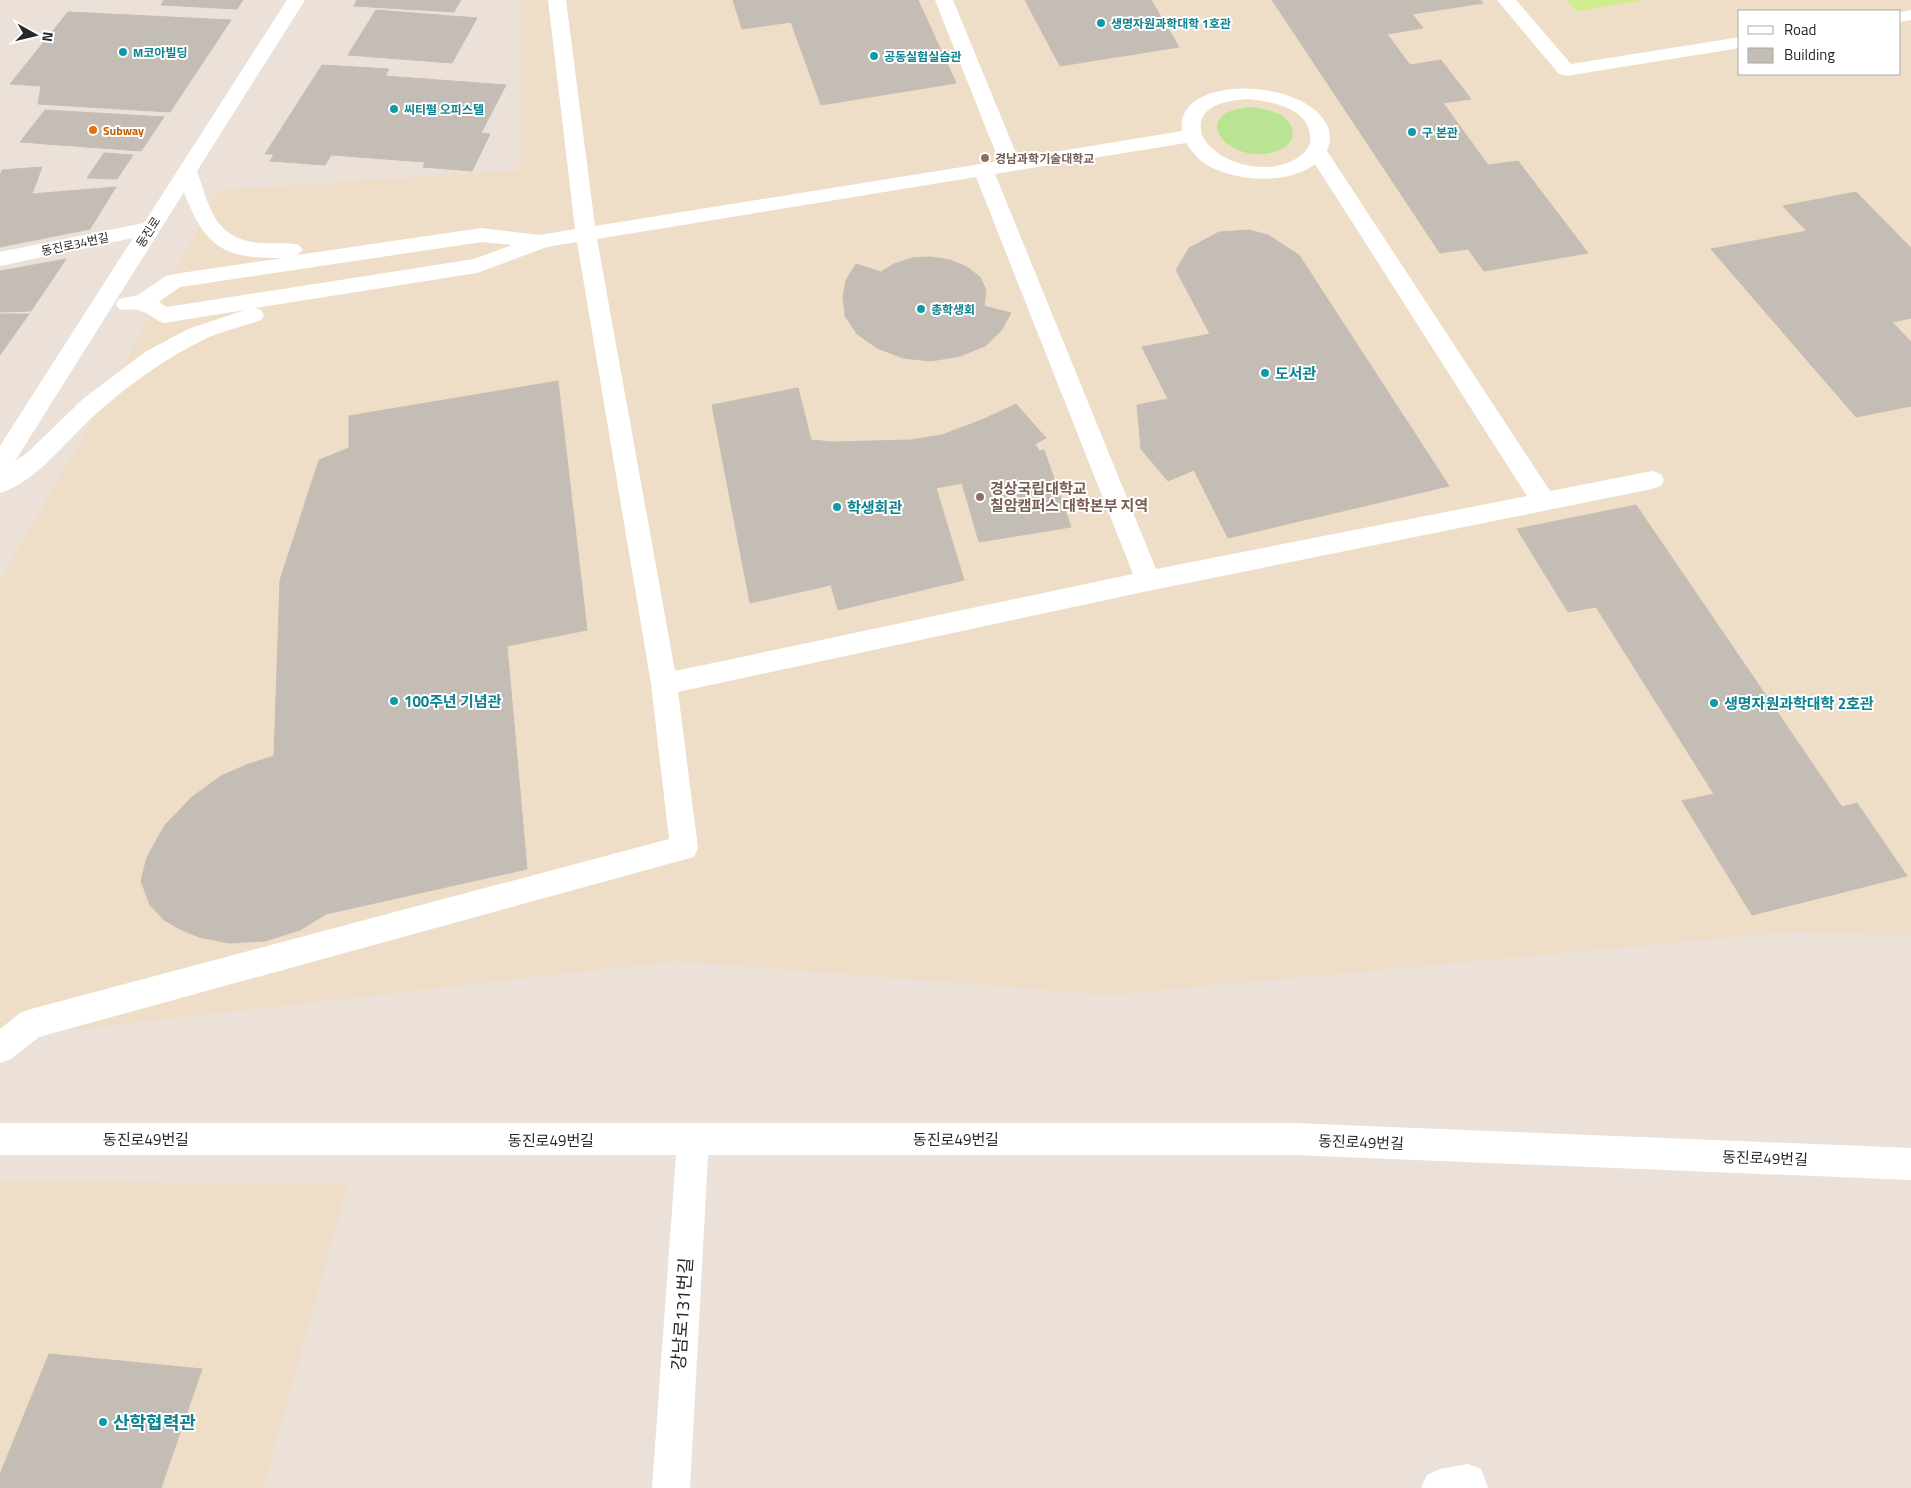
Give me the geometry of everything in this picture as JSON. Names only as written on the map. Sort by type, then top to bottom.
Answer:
[{"type":"street","name":"동진로","points":[[0,465],[7,444],[100,307],[296,0]]},
{"type":"street","points":[[0,1048],[31,1024],[684,848],[664,684],[586,235],[557,0]]},
{"type":"street","points":[[944,0],[1011,166]]},
{"type":"street","points":[[1506,0],[1566,70],[1738,42]]},
{"type":"street","points":[[1250,93],[1271,95],[1290,102],[1307,112],[1317,124],[1321,138],[1317,151],[1307,161],[1292,169],[1272,173],[1230,168],[1212,160],[1199,149],[1191,136],[1190,123],[1197,111],[1210,101],[1228,95],[1250,93]]},
{"type":"street","points":[[143,302],[164,315],[379,282],[477,266],[543,242],[1191,136]]},
{"type":"street","points":[[1317,151],[1543,501]]},
{"type":"street","points":[[984,170],[1148,581]]},
{"type":"street","points":[[187,171],[195,195],[208,222],[223,241],[252,249],[281,251],[338,244],[380,251]]},
{"type":"street","name":"동진로34번길","points":[[0,259],[150,228]]},
{"type":"street","points":[[100,307],[143,302],[174,281],[482,235],[543,242]]},
{"type":"street","points":[[0,484],[35,459],[91,404],[152,358],[196,334],[254,314],[379,282]]},
{"type":"street","points":[[664,684],[1148,581],[1652,480]]},
{"type":"street","name":"동진로49번길","points":[[0,1139],[1293,1139],[1911,1164]]},
{"type":"street","name":"강남로131번길","points":[[671,1488],[693,1140]]},
{"type":"shaded area","name":"경상국립대학교 칠암캠퍼스 대학본부 지역","points":[[519,0],[1911,0],[1911,936],[1792,932],[1109,995],[676,961],[0,1038],[0,580],[96,414],[219,190],[521,170]]},
{"type":"shaded area","points":[[0,1181],[348,1184],[263,1488],[0,1488]]},
{"type":"green space","points":[[1567,0],[1644,0],[1576,11]]},
{"type":"green space","points":[[1253,107],[1279,114],[1286,119],[1290,124],[1293,135],[1287,145],[1274,152],[1257,154],[1242,151],[1229,145],[1220,136],[1217,127],[1221,118],[1232,111]]},
{"type":"building","points":[[164,0],[243,0],[237,9],[161,5]]},
{"type":"building","points":[[357,0],[461,0],[454,12],[354,6]]},
{"type":"building","name":"공동실험실습관","points":[[733,0],[918,0],[956,83],[821,105],[791,22],[742,29]]},
{"type":"building","name":"생명자원과학대학 1호관","points":[[1025,0],[1151,0],[1179,47],[1060,66]]},
{"type":"building","name":"구 본관","points":[[1272,0],[1401,0],[1423,28],[1387,34],[1410,65],[1441,60],[1471,99],[1443,103],[1488,165],[1518,161],[1588,253],[1484,271],[1468,249],[1440,253]]},
{"type":"building","points":[[1401,0],[1480,0],[1483,3],[1413,14]]},
{"type":"building","points":[[376,10],[477,18],[452,63],[348,55]]},
{"type":"building","name":"M코아빌딩","points":[[68,12],[231,20],[170,112],[38,104],[41,86],[10,84]]},
{"type":"building","name":"씨티펄 오피스텔","points":[[322,65],[389,69],[385,76],[506,85],[481,133],[490,134],[472,171],[423,167],[425,162],[331,155],[325,165],[270,161],[274,154],[265,154]]},
{"type":"building","name":"Subway","points":[[45,110],[164,117],[141,151],[20,142]]},
{"type":"building","points":[[104,153],[133,155],[117,179],[87,178]]},
{"type":"building","points":[[42,167],[32,194],[116,187],[90,229],[0,247],[0,176],[2,170]]},
{"type":"building","points":[[1856,192],[1911,248],[1911,318],[1892,322],[1783,206]]},
{"type":"building","name":"도서관","points":[[1249,230],[1268,235],[1299,255],[1449,486],[1228,538],[1194,470],[1168,481],[1141,449],[1137,405],[1168,399],[1142,347],[1210,334],[1176,270],[1189,248],[1219,232]]},
{"type":"building","points":[[1807,231],[1911,342],[1911,406],[1856,417],[1711,249]]},
{"type":"building","name":"총학생회","points":[[931,257],[950,260],[967,267],[980,277],[986,290],[984,306],[1011,313],[1001,331],[985,346],[960,356],[931,361],[903,358],[877,348],[857,334],[845,316],[843,297],[846,280],[856,264],[881,272],[894,264],[912,258]]},
{"type":"building","points":[[66,259],[31,311],[0,312],[0,271]]},
{"type":"building","points":[[0,314],[29,314],[0,355]]},
{"type":"building","name":"100주년 기념관","points":[[558,381],[587,630],[507,646],[527,869],[326,914],[300,930],[265,941],[229,943],[199,937],[164,920],[150,905],[141,881],[147,857],[165,825],[192,797],[221,776],[274,756],[280,580],[319,460],[349,448],[349,416]]},
{"type":"building","name":"학생회관","points":[[798,388],[811,440],[833,442],[911,440],[942,435],[1016,404],[1046,438],[1035,444],[1039,451],[1044,450],[1071,527],[979,542],[962,483],[936,488],[964,580],[838,610],[831,585],[750,603],[712,405]]},
{"type":"building","name":"생명자원과학대학 2호관","points":[[1636,505],[1842,807],[1857,803],[1907,876],[1752,915],[1682,801],[1714,794],[1596,607],[1568,612],[1517,529]]},
{"type":"building","name":"산학협력관","points":[[49,1354],[202,1369],[161,1488],[0,1488],[0,1474]]},
{"type":"place","name":"생명자원과학대학 1호관","points":[[1101,23]]},
{"type":"place","name":"M코아빌딩","points":[[123,52]]},
{"type":"place","name":"공동실험실습관","points":[[874,56]]},
{"type":"place","name":"씨티펄 오피스텔","points":[[394,109]]},
{"type":"place","name":"Subway","points":[[93,130]]},
{"type":"place","name":"구 본관","points":[[1412,132]]},
{"type":"place","name":"경남과학기술대학교","points":[[985,158]]},
{"type":"place","name":"총학생회","points":[[921,309]]},
{"type":"place","name":"도서관","points":[[1265,373]]},
{"type":"place","name":"경상국립대학교 칠암캠퍼스 대학본부 지역","points":[[980,497]]},
{"type":"place","name":"학생회관","points":[[837,507]]},
{"type":"place","name":"100주년 기념관","points":[[394,701]]},
{"type":"place","name":"생명자원과학대학 2호관","points":[[1714,703]]},
{"type":"place","name":"산학협력관","points":[[103,1422]]}]
